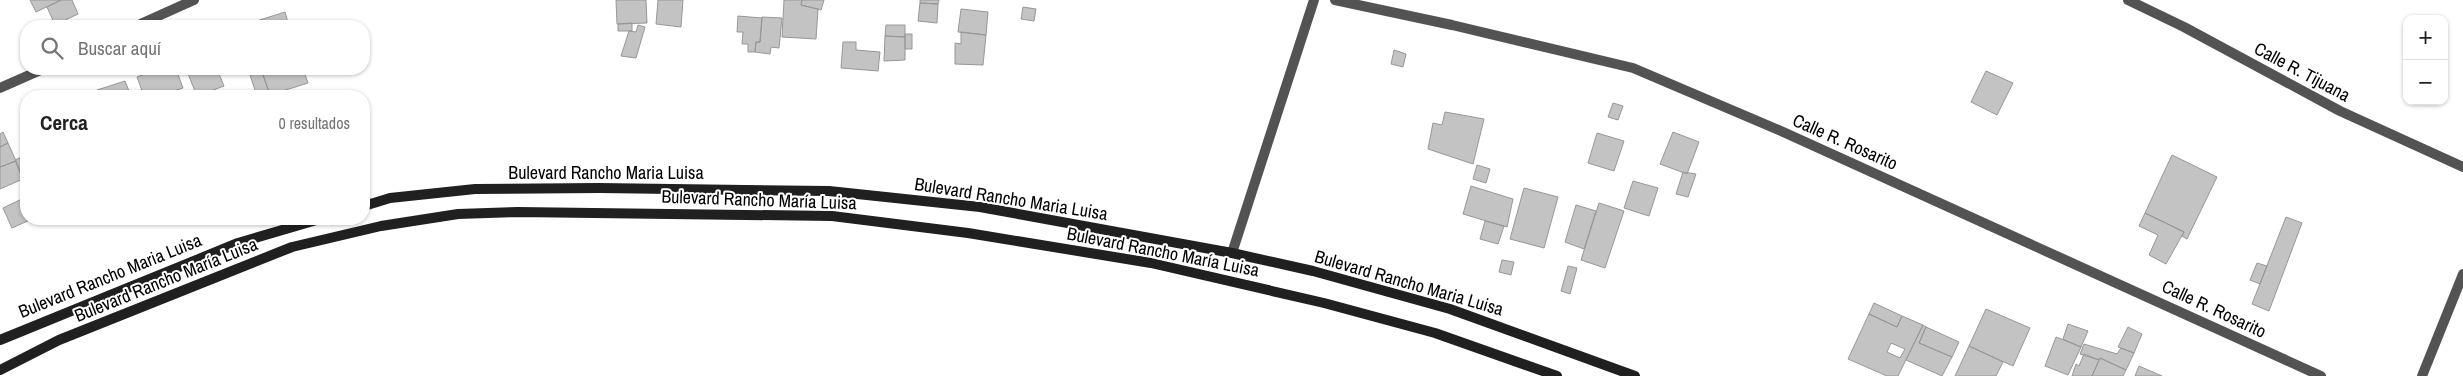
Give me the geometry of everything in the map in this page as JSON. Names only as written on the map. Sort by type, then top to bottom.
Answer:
[{"type":"street","points":[[149,20],[194,0]]},
{"type":"street","points":[[1232,253],[1314,0]]},
{"type":"street","name":"Calle R. Rosarito","points":[[1335,0],[1452,25],[1633,68],[1781,131],[2321,376]]},
{"type":"street","name":"Calle R. Tijuana","points":[[2128,0],[2184,27],[2340,111],[2463,167]]},
{"type":"street","points":[[0,88],[29,75]]},
{"type":"street","name":"Bulevard Rancho Maria Luisa","points":[[370,204],[390,198],[475,188],[829,191],[980,208],[1232,253],[1313,271],[1450,309],[1635,376]]},
{"type":"street","name":"Bulevard Rancho María Luisa","points":[[0,370],[60,340],[292,247],[381,226],[458,214],[518,212],[832,216],[977,235],[1151,263],[1324,303],[1435,333],[1557,376]]},
{"type":"street","name":"Bulevard Rancho Maria Luisa","points":[[0,340],[238,243],[300,225]]},
{"type":"street","points":[[2422,376],[2463,274]]},
{"type":"building","points":[[30,0],[61,0],[36,12]]},
{"type":"building","points":[[61,0],[72,0],[78,14],[65,20],[53,20],[47,7]]},
{"type":"building","points":[[616,0],[646,0],[647,23],[617,24]]},
{"type":"building","points":[[658,0],[683,0],[681,27],[656,24]]},
{"type":"building","points":[[784,0],[802,0],[801,5],[818,9],[816,39],[782,37]]},
{"type":"building","points":[[802,0],[824,0],[821,10],[801,5]]},
{"type":"building","points":[[920,0],[939,0],[938,4],[920,3]]},
{"type":"building","points":[[920,3],[938,4],[937,23],[918,21]]},
{"type":"building","points":[[1023,7],[1036,9],[1034,21],[1021,19]]},
{"type":"building","points":[[961,9],[988,12],[986,35],[958,32]]},
{"type":"building","points":[[285,12],[287,20],[260,20]]},
{"type":"building","points":[[738,16],[762,18],[760,42],[756,42],[755,52],[748,52],[748,44],[742,44],[743,32],[737,32]]},
{"type":"building","points":[[762,17],[782,18],[779,48],[771,47],[770,54],[755,52],[756,42],[760,42]]},
{"type":"building","points":[[632,23],[632,31],[618,31],[618,24]]},
{"type":"building","points":[[638,25],[645,27],[636,58],[621,56],[629,31],[636,32]]},
{"type":"building","points":[[886,25],[905,25],[905,37],[885,36]]},
{"type":"building","points":[[961,32],[986,35],[983,65],[955,64],[955,43],[961,44]]},
{"type":"building","points":[[905,34],[912,34],[912,49],[905,49]]},
{"type":"building","points":[[885,36],[905,37],[905,60],[884,61]]},
{"type":"building","points":[[843,42],[856,42],[856,50],[880,52],[878,71],[841,68]]},
{"type":"building","points":[[1394,50],[1406,54],[1403,67],[1391,64]]},
{"type":"building","points":[[1986,71],[2013,83],[1997,115],[1971,102]]},
{"type":"building","points":[[142,75],[178,75],[183,88],[177,90],[142,90],[137,77]]},
{"type":"building","points":[[188,75],[219,75],[224,86],[213,90],[195,90]]},
{"type":"building","points":[[250,75],[263,75],[268,90],[255,90]]},
{"type":"building","points":[[263,75],[305,75],[308,83],[286,90],[268,90]]},
{"type":"building","points":[[125,81],[129,90],[97,90]]},
{"type":"building","points":[[1613,103],[1623,106],[1618,120],[1608,117]]},
{"type":"building","points":[[1445,112],[1484,119],[1473,164],[1428,149],[1433,123],[1442,125]]},
{"type":"building","points":[[3,132],[8,143],[0,147],[0,134]]},
{"type":"building","points":[[1673,132],[1699,142],[1687,174],[1660,164]]},
{"type":"building","points":[[1597,133],[1624,141],[1614,171],[1588,163]]},
{"type":"building","points":[[8,143],[16,161],[0,167],[0,147]]},
{"type":"building","points":[[2172,155],[2217,177],[2187,239],[2182,236],[2184,232],[2145,213]]},
{"type":"building","points":[[20,158],[20,172],[15,160]]},
{"type":"building","points":[[16,161],[20,171],[20,180],[0,189],[0,167]]},
{"type":"building","points":[[1477,165],[1490,169],[1486,183],[1473,179]]},
{"type":"building","points":[[1683,172],[1696,174],[1688,197],[1676,194]]},
{"type":"building","points":[[1633,181],[1658,188],[1649,216],[1624,208]]},
{"type":"building","points":[[1471,186],[1513,199],[1507,227],[1463,214]]},
{"type":"building","points":[[1524,188],[1558,197],[1544,248],[1510,239]]},
{"type":"building","points":[[20,200],[20,224],[12,228],[3,208]]},
{"type":"building","points":[[1599,203],[1624,211],[1605,268],[1581,260]]},
{"type":"building","points":[[1576,205],[1596,211],[1584,249],[1565,242]]},
{"type":"building","points":[[2145,213],[2184,232],[2166,264],[2149,255],[2158,235],[2139,226]]},
{"type":"building","points":[[2286,217],[2302,223],[2269,311],[2252,304]]},
{"type":"building","points":[[1485,221],[1504,226],[1498,244],[1480,239]]},
{"type":"building","points":[[1502,260],[1514,262],[1511,275],[1499,272]]},
{"type":"building","points":[[2257,263],[2267,266],[2260,284],[2250,280]]},
{"type":"building","points":[[1568,266],[1577,268],[1570,294],[1561,291]]},
{"type":"building","points":[[1874,303],[1902,316],[1897,327],[1869,314]]},
{"type":"building","points":[[1986,309],[2030,328],[2013,366],[1969,346]]},
{"type":"building","points":[[1869,314],[1897,327],[1902,316],[1923,325],[1898,376],[1887,376],[1848,359]],"holes":[[[1891,343],[1905,349],[1900,358],[1887,352]]]},
{"type":"building","points":[[2068,324],[2088,331],[2081,347],[2063,339]]},
{"type":"building","points":[[1923,325],[1926,327],[1919,343],[1952,357],[1942,376],[1906,360]]},
{"type":"building","points":[[1926,327],[1959,342],[1952,357],[1919,343]]},
{"type":"building","points":[[2128,327],[2142,334],[2134,353],[2118,347]]},
{"type":"building","points":[[2056,337],[2081,347],[2068,375],[2045,366]]},
{"type":"building","points":[[2084,344],[2117,354],[2121,348],[2134,353],[2126,370],[2100,358],[2099,360],[2080,354]]},
{"type":"building","points":[[1969,346],[2003,362],[1996,376],[1955,376]]},
{"type":"building","points":[[2084,354],[2099,360],[2092,376],[2072,376],[2076,364],[2079,366]]},
{"type":"building","points":[[2100,358],[2126,370],[2123,376],[2092,376]]},
{"type":"building","points":[[2139,366],[2162,376],[2135,376]]}]
